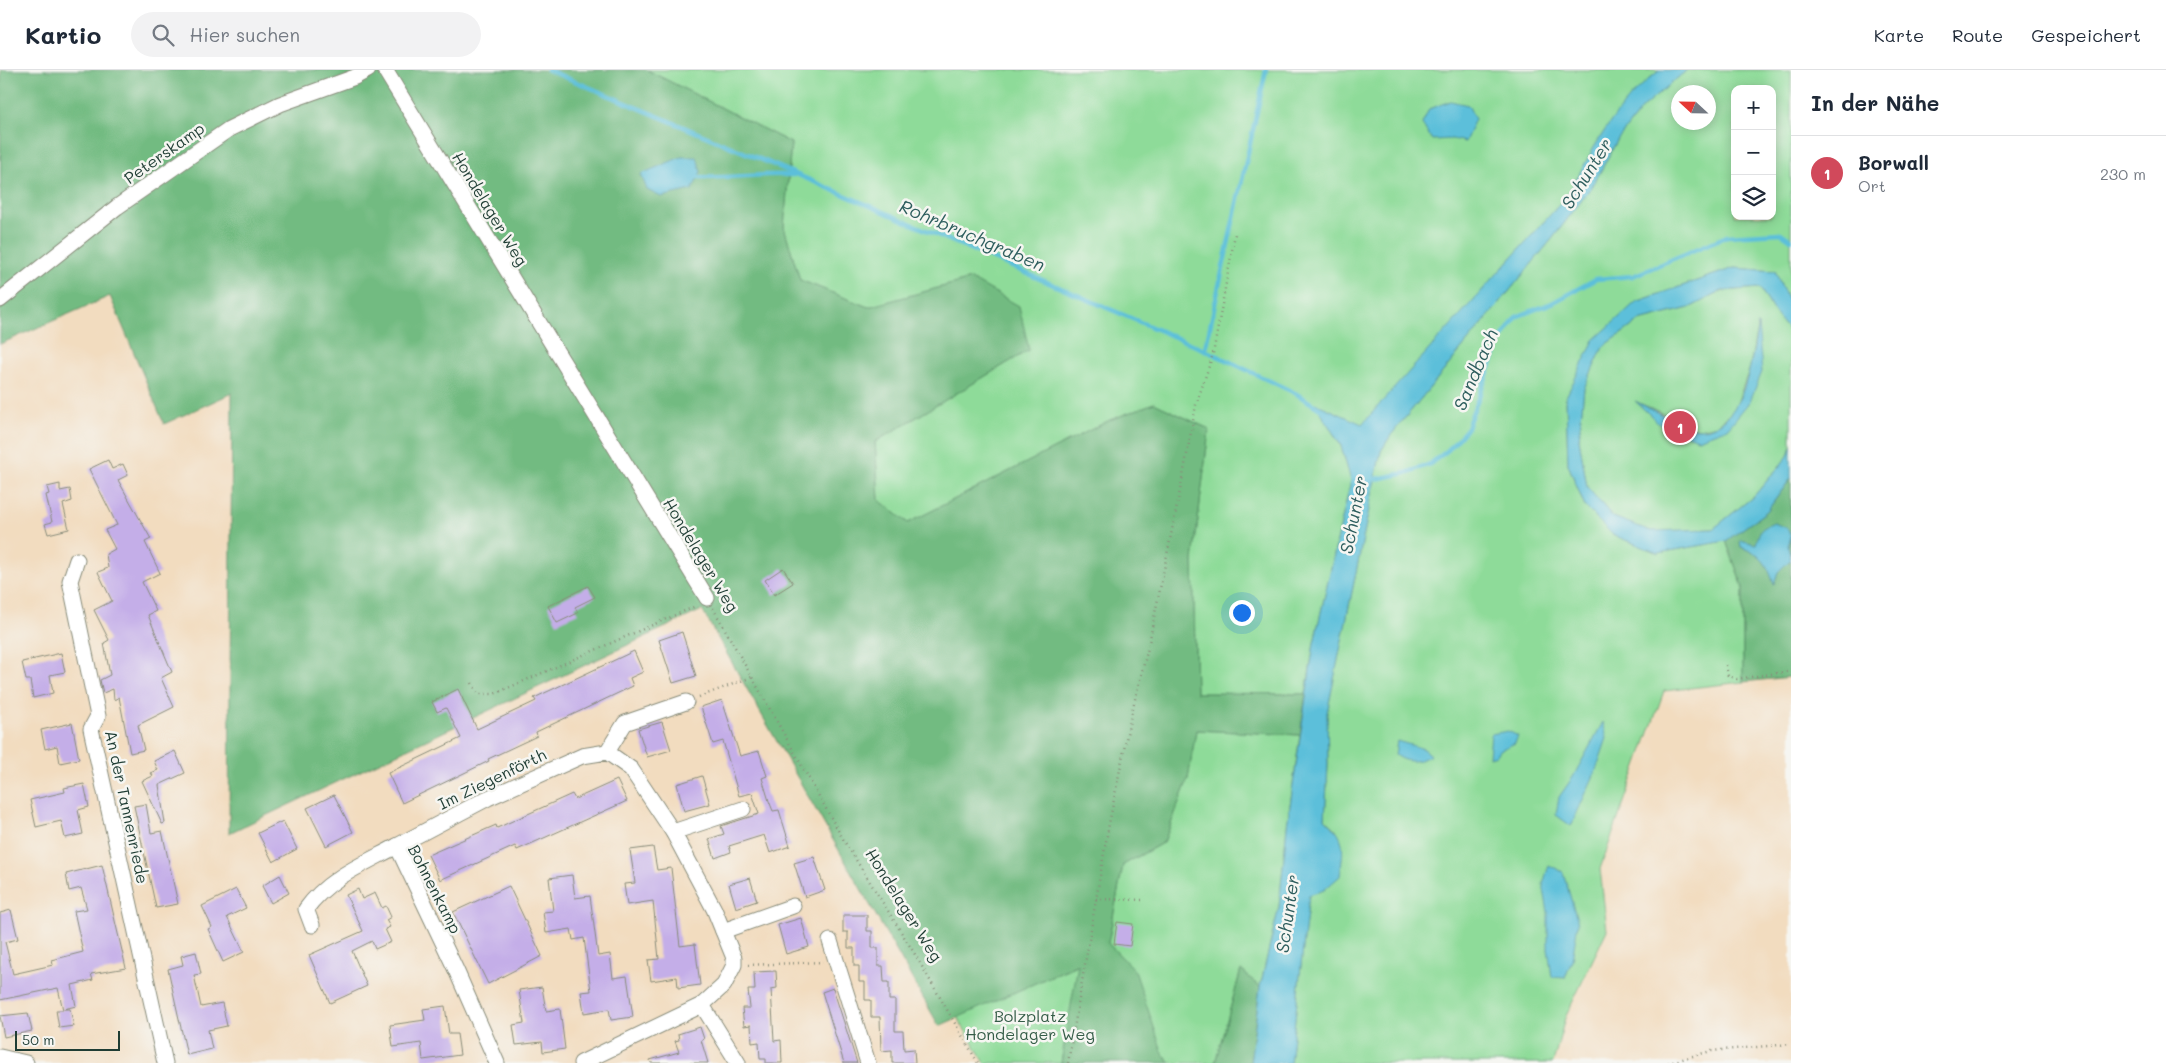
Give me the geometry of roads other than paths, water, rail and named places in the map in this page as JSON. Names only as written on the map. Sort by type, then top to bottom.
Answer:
[{"type":"street","name":"Peterskamp","points":[[0,300],[117,207],[229,129],[280,104],[355,77],[368,70]]},
{"type":"street","name":"Hondelager Weg","points":[[385,70],[709,602]]},
{"type":"street","name":"An der Tannenriede","points":[[77,560],[70,581],[98,716],[91,729],[165,1063]]},
{"type":"street","points":[[581,1063],[702,1005],[724,985],[734,965],[734,958],[714,909],[673,832],[632,770],[607,752],[625,722],[686,702]]},
{"type":"street","name":"Im Ziegenförth","points":[[397,846],[488,798],[582,756],[607,752]]},
{"type":"street","points":[[673,832],[743,809]]},
{"type":"street","name":"Bohnenkamp","points":[[312,926],[306,909],[319,893],[332,881],[397,846],[456,970],[497,1063]]},
{"type":"street","points":[[724,932],[793,906]]},
{"type":"street","points":[[830,941],[868,1063]]},
{"type":"street","points":[[702,1005],[738,1063]]},
{"type":"street","points":[[0,1057],[26,1063]]},
{"type":"water","name":"Schunter","points":[[1660,70],[1687,70],[1642,108],[1618,139],[1592,187],[1552,239],[1391,435],[1381,451],[1327,713],[1328,765],[1325,819],[1341,839],[1343,851],[1340,876],[1324,890],[1309,895],[1290,1063],[1250,1063],[1260,987],[1279,907],[1287,826],[1314,643],[1351,480],[1341,446],[1315,403],[1362,424],[1568,195],[1597,143],[1618,112],[1644,83]]},
{"type":"water","points":[[1450,101],[1468,105],[1475,119],[1465,142],[1452,139],[1432,140],[1422,124],[1429,109]]},
{"type":"water","points":[[681,157],[697,157],[701,172],[692,190],[661,197],[647,190],[641,174]]},
{"type":"water","points":[[1734,268],[1775,271],[1791,307],[1791,333],[1774,312],[1760,288],[1722,291],[1689,308],[1639,321],[1603,347],[1584,388],[1579,439],[1587,487],[1613,517],[1651,531],[1713,529],[1754,496],[1788,456],[1791,446],[1791,478],[1767,511],[1726,541],[1658,553],[1613,535],[1585,507],[1568,464],[1566,397],[1594,340],[1636,302]]},
{"type":"water","points":[[1758,324],[1762,372],[1750,401],[1728,428],[1698,439],[1661,425],[1635,401],[1694,428],[1714,426],[1727,417],[1744,389]]},
{"type":"water","points":[[1774,523],[1787,528],[1791,537],[1788,546],[1791,561],[1778,572],[1774,584],[1769,570],[1763,561],[1754,553],[1741,547],[1740,540],[1756,544],[1761,531]]},
{"type":"water","points":[[1603,722],[1607,738],[1595,773],[1571,826],[1556,815],[1559,797],[1573,777]]},
{"type":"water","points":[[1508,731],[1518,736],[1515,743],[1500,750],[1497,755],[1489,757],[1491,734]]},
{"type":"water","points":[[1397,741],[1424,749],[1431,755],[1418,760],[1404,760],[1395,755]]},
{"type":"water","points":[[1549,865],[1563,872],[1578,923],[1572,960],[1565,978],[1552,977],[1548,949],[1548,912],[1543,884]]},
{"type":"waterway","name":"Rohrbruchgraben","points":[[548,70],[1205,350],[1295,393],[1322,410]]},
{"type":"waterway","points":[[1205,350],[1266,70]]},
{"type":"waterway","points":[[698,177],[794,175]]},
{"type":"waterway","name":"Sandbach","points":[[1371,480],[1406,473],[1430,464],[1448,450],[1466,430],[1500,341],[1516,317],[1552,303],[1596,279],[1633,276],[1727,236],[1781,233],[1791,240]]},
{"type":"place","name":"Borwall","points":[[1680,427]]},
{"type":"park label","name":"Bolzplatz Hondelager Weg","points":[[1030,1025]]}]
